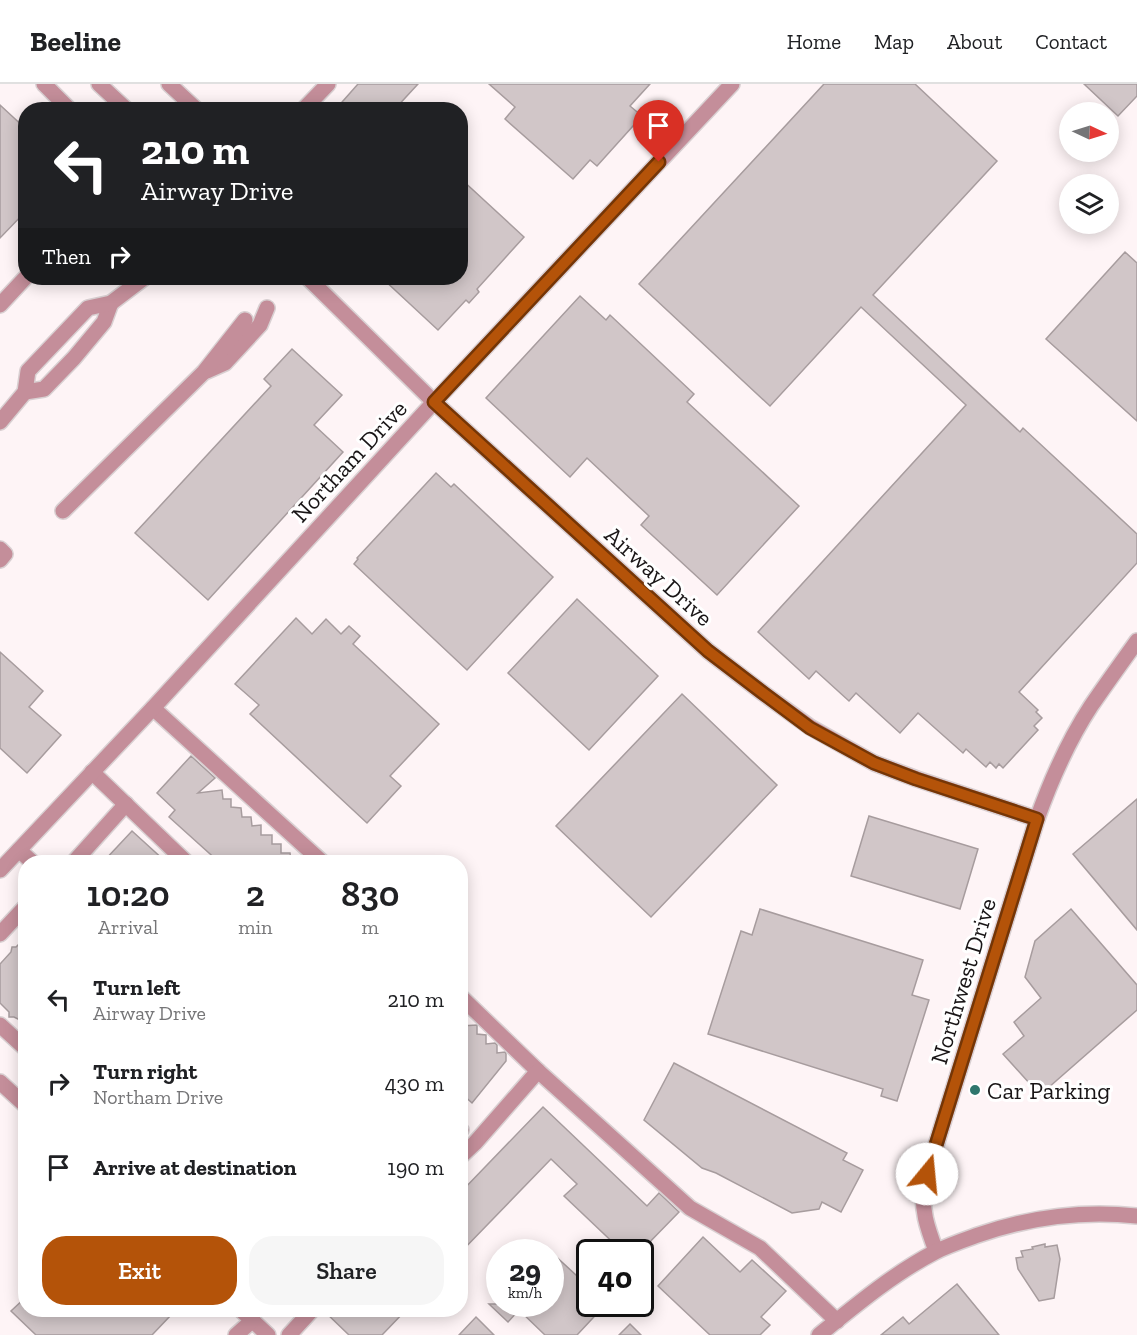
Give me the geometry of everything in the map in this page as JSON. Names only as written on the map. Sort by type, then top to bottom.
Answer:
[{"type":"street","points":[[44,84],[62,102]]},
{"type":"street","points":[[99,84],[119,102]]},
{"type":"street","points":[[169,84],[188,102]]},
{"type":"street","points":[[311,102],[328,84]]},
{"type":"street","name":"Northam Drive","points":[[0,870],[732,84]]},
{"type":"street","points":[[0,305],[19,285]]},
{"type":"street","points":[[25,392],[28,371],[88,308],[111,303],[135,285]]},
{"type":"street","name":"Airway Drive","points":[[315,285],[434,402],[708,651],[810,728],[874,763],[1037,819]]},
{"type":"street","points":[[2,415],[25,392],[44,389],[104,322],[111,303]]},
{"type":"street","points":[[204,372],[225,363],[260,325],[267,308]]},
{"type":"street","points":[[63,511],[204,372],[245,320]]},
{"type":"street","points":[[0,549],[5,554],[0,560]]},
{"type":"street","name":"Northwest Drive","points":[[936,1251],[924,1217],[922,1199],[924,1184],[1037,819],[1064,754],[1085,717],[1137,641]]},
{"type":"street","points":[[153,708],[314,855]]},
{"type":"street","points":[[92,772],[179,855]]},
{"type":"street","points":[[80,855],[126,804]]},
{"type":"street","points":[[19,850],[24,855]]},
{"type":"street","points":[[3,925],[18,913]]},
{"type":"street","points":[[468,1004],[538,1071],[690,1208],[760,1248],[837,1321]]},
{"type":"street","points":[[0,1025],[18,1042]]},
{"type":"street","points":[[468,1149],[538,1071]]},
{"type":"street","points":[[0,1083],[18,1099]]},
{"type":"street","points":[[819,1335],[875,1290],[936,1251],[990,1231],[1039,1218],[1084,1213],[1137,1216]]},
{"type":"street","points":[[249,1317],[268,1335]]},
{"type":"street","points":[[289,1335],[306,1317]]},
{"type":"street","points":[[236,1335],[253,1320]]},
{"type":"building","points":[[358,84],[418,84],[401,102],[342,102]]},
{"type":"building","points":[[489,84],[650,84],[630,106],[642,116],[597,166],[590,160],[573,179],[505,119],[515,107]]},
{"type":"building","points":[[824,84],[915,84],[997,161],[873,295],[1020,432],[1023,428],[1137,534],[1137,563],[1019,692],[1038,710],[1036,712],[1042,718],[1034,726],[1038,730],[1003,768],[999,764],[996,768],[990,762],[986,767],[966,749],[963,753],[918,713],[900,733],[856,693],[849,701],[816,671],[809,679],[758,632],[966,405],[861,307],[770,406],[639,284]]},
{"type":"building","points":[[1084,84],[1137,84],[1137,96],[1119,115],[1119,102],[1103,102]]},
{"type":"building","points":[[0,105],[18,122],[18,219],[0,238]]},
{"type":"building","points":[[468,185],[524,237],[477,289],[479,292],[469,303],[466,300],[438,330],[390,285],[468,285]]},
{"type":"building","points":[[1125,252],[1137,263],[1137,421],[1046,339]]},
{"type":"building","points":[[580,296],[606,320],[610,315],[694,394],[687,402],[799,506],[717,595],[641,525],[649,516],[587,458],[570,477],[486,398]]},
{"type":"building","points":[[292,349],[342,395],[314,425],[343,452],[208,600],[135,533],[271,386],[264,379]]},
{"type":"building","points":[[436,473],[451,487],[454,484],[553,577],[467,670],[354,564]]},
{"type":"building","points":[[577,599],[658,676],[589,750],[508,673]]},
{"type":"building","points":[[296,618],[312,634],[326,619],[341,634],[349,626],[360,636],[353,644],[439,724],[390,776],[401,786],[367,823],[250,714],[259,705],[235,684]]},
{"type":"building","points":[[0,652],[43,691],[29,707],[61,735],[27,773],[0,748]]},
{"type":"building","points":[[682,694],[777,785],[651,917],[556,826]]},
{"type":"building","points":[[191,756],[215,778],[198,793],[222,790],[223,799],[231,799],[231,807],[241,808],[242,817],[251,817],[252,826],[261,825],[261,835],[272,835],[272,844],[281,844],[281,853],[290,853],[290,855],[211,855],[169,817],[175,810],[157,793]]},
{"type":"building","points":[[1137,799],[1137,930],[1073,854]]},
{"type":"building","points":[[869,816],[978,849],[960,909],[851,876]]},
{"type":"building","points":[[132,831],[158,855],[110,855]]},
{"type":"building","points":[[760,909],[923,960],[912,995],[929,1000],[897,1101],[881,1096],[883,1089],[708,1034],[741,931],[752,935]]},
{"type":"building","points":[[1071,909],[1137,985],[1137,1010],[1040,1095],[1003,1054],[1024,1036],[1014,1022],[1041,998],[1025,977],[1035,941]]},
{"type":"building","points":[[18,945],[18,1019],[9,1017],[9,1012],[0,1003],[0,964],[11,952],[12,947]]},
{"type":"building","points":[[477,1025],[477,1034],[486,1035],[486,1044],[495,1043],[497,1053],[505,1052],[506,1054],[506,1061],[472,1103],[468,1099],[468,1026]]},
{"type":"building","points":[[674,1063],[847,1153],[843,1160],[863,1170],[841,1212],[822,1202],[819,1209],[792,1213],[702,1168],[644,1120]]},
{"type":"building","points":[[543,1107],[647,1206],[659,1193],[679,1212],[653,1239],[609,1239],[564,1196],[577,1184],[551,1159],[468,1245],[468,1185]]},
{"type":"building","points":[[703,1237],[740,1272],[752,1260],[786,1291],[761,1317],[770,1325],[760,1335],[710,1335],[658,1286]]},
{"type":"building","points":[[1045,1244],[1045,1247],[1057,1245],[1060,1259],[1054,1298],[1039,1301],[1018,1269],[1016,1258],[1023,1257],[1021,1251]]},
{"type":"building","points":[[564,1264],[576,1275],[576,1317],[594,1317],[577,1335],[545,1335],[526,1317],[564,1317]]},
{"type":"building","points":[[957,1284],[999,1335],[881,1335],[903,1317],[909,1324]]},
{"type":"building","points":[[18,1304],[18,1317],[169,1317],[152,1335],[36,1335],[11,1311]]},
{"type":"building","points":[[330,1317],[399,1317],[382,1335],[349,1335]]},
{"type":"building","points":[[476,1317],[494,1335],[459,1335]]},
{"type":"building","points":[[503,1317],[513,1317],[508,1322]]},
{"type":"building","points":[[630,1324],[641,1335],[619,1335]]},
{"type":"place","name":"Car Parking","points":[[975,1090]]},
{"type":"route","points":[[659,162],[434,402],[708,651],[810,728],[874,763],[1037,819],[927,1174]]}]
